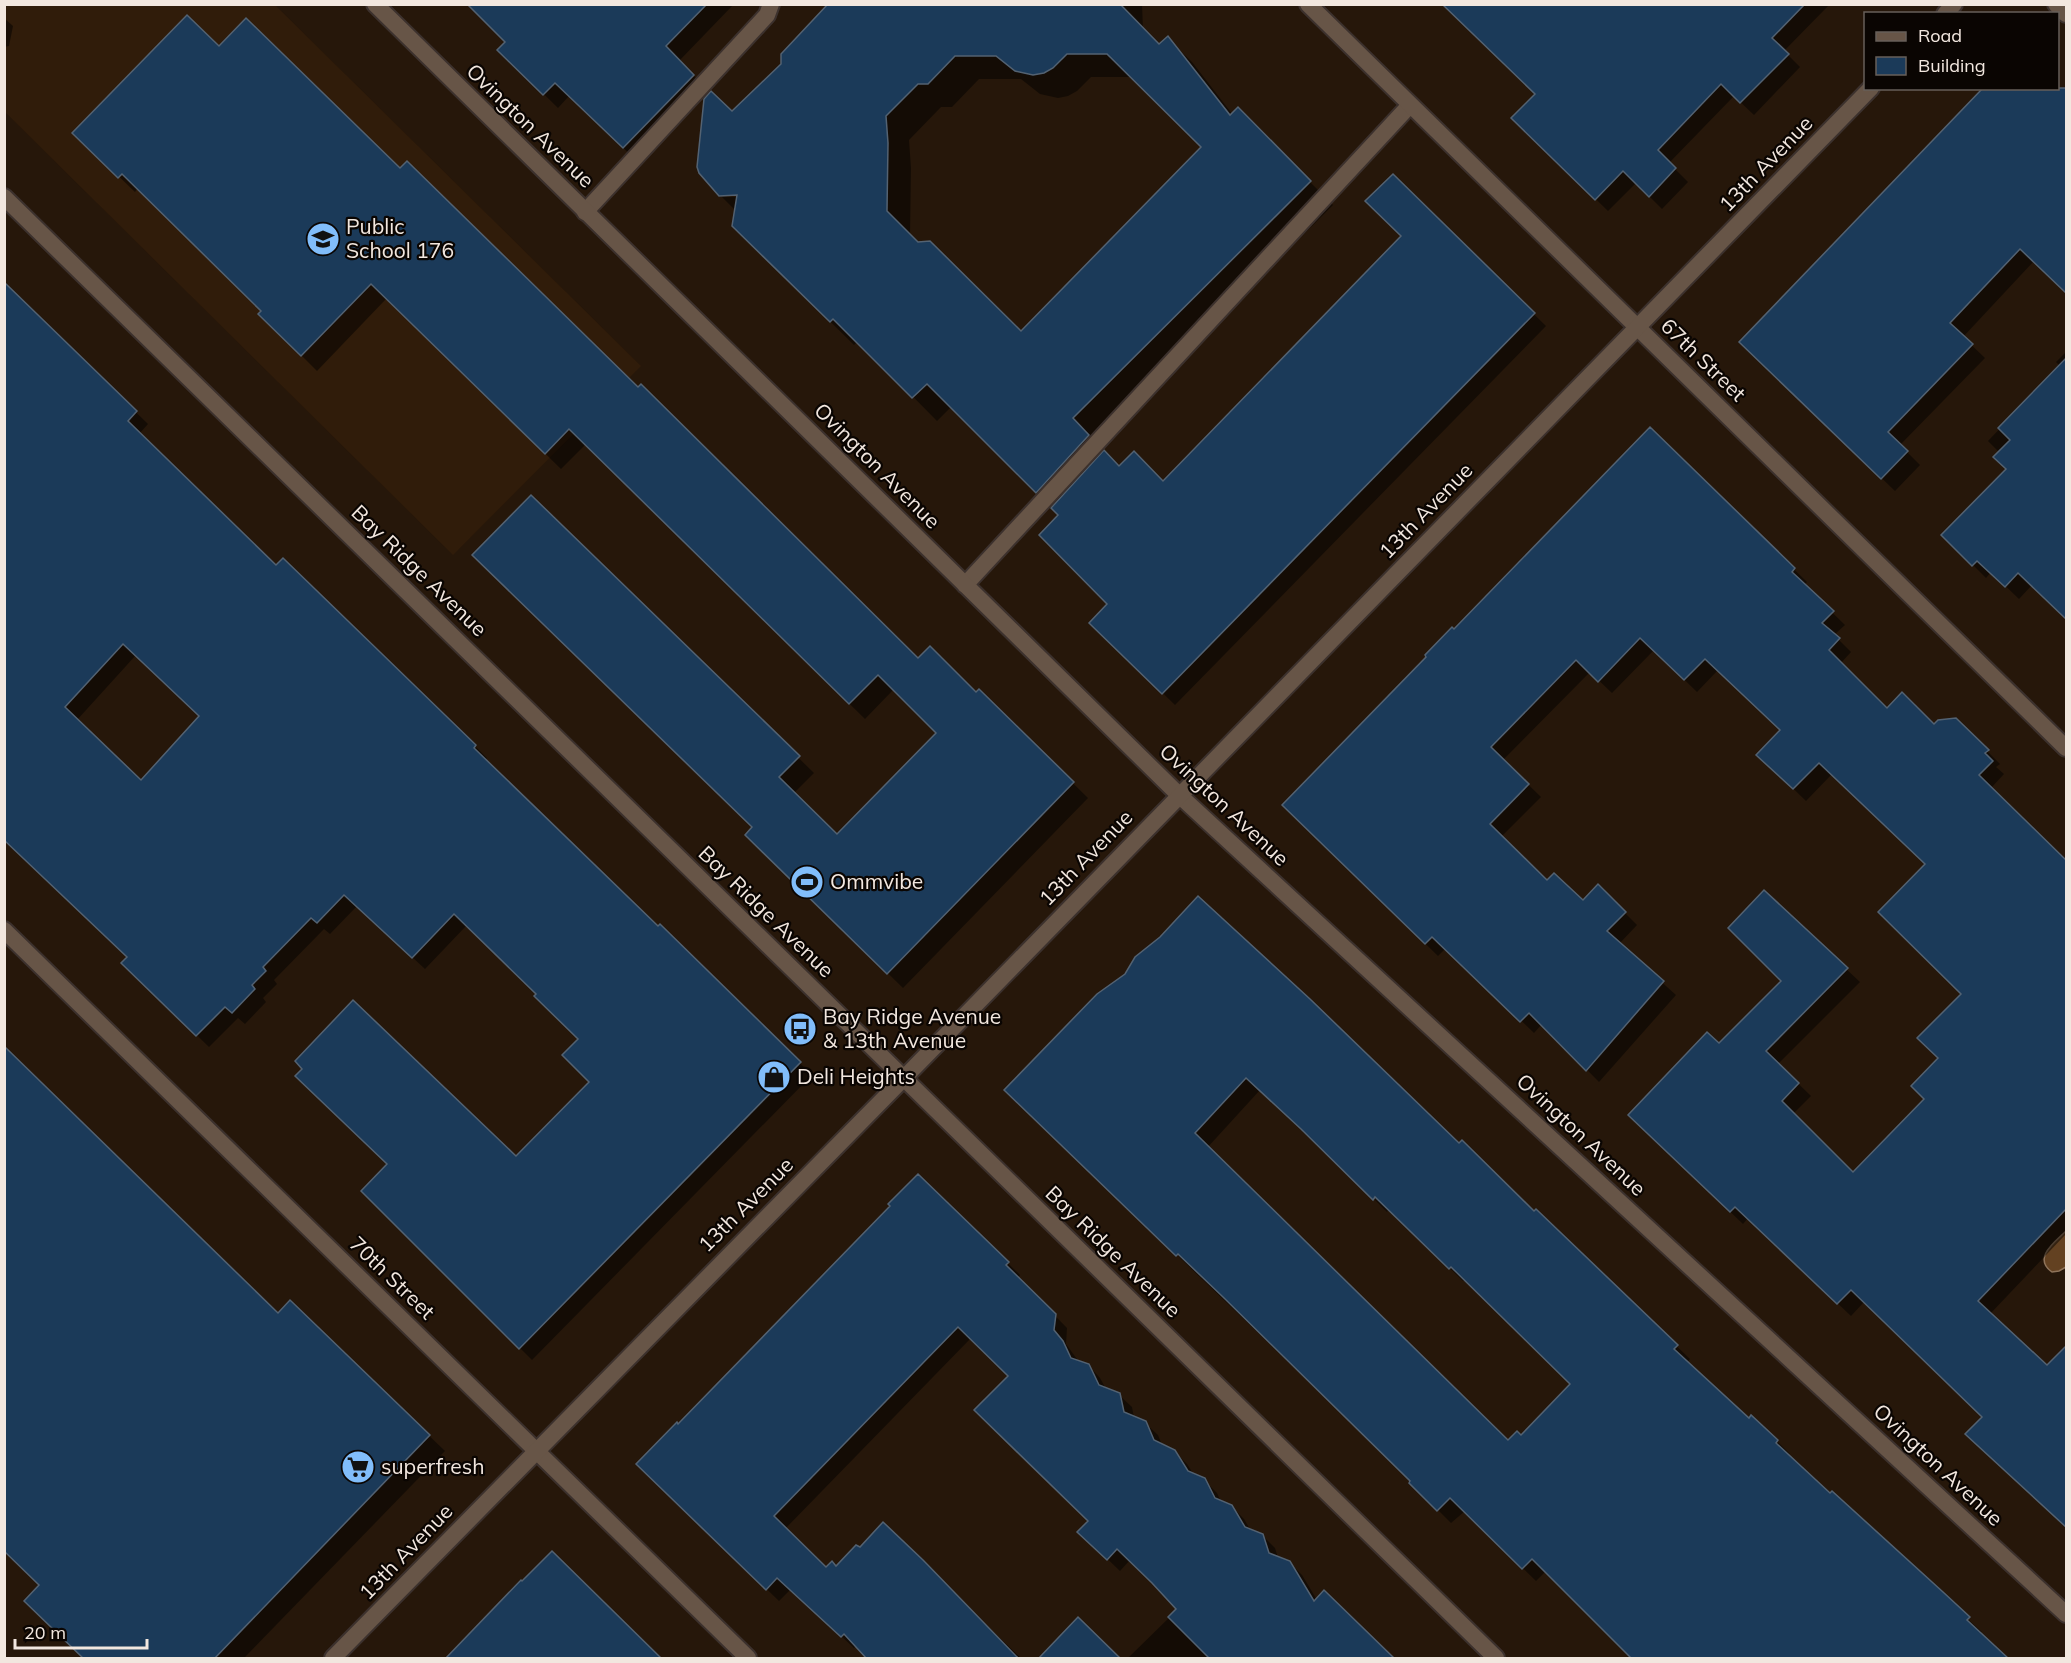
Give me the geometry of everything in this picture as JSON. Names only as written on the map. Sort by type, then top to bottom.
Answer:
[{"type":"street","name":"Ovington Avenue","points":[[375,4],[1179,795],[2067,1614]]},
{"type":"street","points":[[585,212],[767,15],[771,4]]},
{"type":"street","name":"67th Street","points":[[1308,4],[2067,748]]},
{"type":"street","points":[[2056,4],[2067,14]]},
{"type":"street","name":"13th Avenue","points":[[333,1659],[1869,90]]},
{"type":"street","points":[[965,585],[1410,105]]},
{"type":"street","name":"Bay Ridge Avenue","points":[[4,196],[1496,1659]]},
{"type":"street","name":"70th Street","points":[[4,930],[748,1659]]},
{"type":"shaded area","name":"Public School 176","points":[[4,5],[275,5],[641,366],[453,555],[5,112]]},
{"type":"shaded area","points":[[2066,1231],[2066,1267],[2052,1272],[2046,1267],[2044,1261],[2047,1250]]},
{"type":"building","points":[[467,4],[707,4],[666,46],[694,75],[623,148],[555,83],[543,95],[497,50],[505,42]]},
{"type":"building","points":[[828,4],[1120,4],[1159,44],[1168,36],[1230,115],[1238,107],[1311,181],[1073,418],[1089,435],[1036,493],[927,384],[912,398],[833,319],[830,322],[732,226],[737,195],[719,196],[699,173],[697,167],[704,99],[711,91],[732,111],[781,64],[781,54]],"holes":[[[1067,54],[1107,54],[1201,147],[1021,331],[930,241],[918,242],[887,211],[886,116],[918,84],[928,84],[955,56],[996,56],[1015,71],[1033,75],[1053,68]]]},
{"type":"building","points":[[1442,4],[1805,4],[1772,38],[1789,54],[1740,103],[1721,84],[1658,150],[1676,168],[1649,197],[1623,171],[1595,200],[1511,118],[1535,94]]},
{"type":"building","points":[[187,15],[219,46],[246,18],[400,168],[407,161],[638,387],[641,384],[918,658],[930,646],[976,692],[979,689],[1074,782],[887,974],[745,835],[752,827],[472,555],[531,495],[800,756],[779,777],[837,834],[936,733],[878,675],[849,704],[569,429],[545,454],[371,284],[301,356],[258,314],[261,311],[122,174],[118,178],[72,133]]},
{"type":"building","points":[[2059,88],[2067,88],[2067,294],[2020,249],[1950,323],[1973,344],[1888,432],[1908,451],[1881,479],[1739,342],[1981,90],[2059,90]]},
{"type":"building","points":[[1393,174],[1535,313],[1162,694],[1089,623],[1107,604],[1039,535],[1058,515],[1051,508],[1104,450],[1119,466],[1134,451],[1163,481],[1401,236],[1365,201]]},
{"type":"building","points":[[4,282],[137,411],[128,421],[276,565],[283,558],[476,745],[474,748],[658,926],[660,924],[801,1062],[519,1349],[361,1191],[387,1164],[295,1076],[302,1069],[295,1061],[353,1000],[516,1156],[589,1082],[562,1055],[578,1039],[534,996],[536,994],[454,914],[412,958],[344,895],[317,923],[311,918],[263,967],[266,971],[252,985],[255,989],[232,1013],[225,1007],[196,1036],[121,963],[127,957],[4,840]],"holes":[[[123,644],[199,716],[141,780],[65,707]]]},
{"type":"building","points":[[2067,357],[2067,620],[2018,573],[2005,587],[1977,561],[1972,566],[1941,535],[2006,469],[1993,457],[2010,440],[1998,428]]},
{"type":"building","points":[[1650,427],[1795,568],[1792,572],[1834,611],[1822,623],[1840,638],[1829,650],[1887,708],[1902,692],[1934,724],[1938,720],[1956,718],[1989,750],[1985,753],[1993,761],[1979,775],[2067,861],[2067,1208],[1978,1301],[2047,1365],[2067,1345],[2067,1528],[1965,1434],[1982,1417],[1851,1290],[1837,1304],[1735,1207],[1730,1212],[1628,1115],[1707,1032],[1719,1043],[1781,981],[1728,928],[1764,890],[1848,968],[1766,1051],[1799,1083],[1782,1101],[1853,1172],[1924,1099],[1911,1086],[1938,1058],[1917,1038],[1961,994],[1878,912],[1925,864],[1819,763],[1793,789],[1756,755],[1780,730],[1705,659],[1684,680],[1640,638],[1598,682],[1576,660],[1491,747],[1529,784],[1490,824],[1547,880],[1554,873],[1583,900],[1598,884],[1626,912],[1607,931],[1664,981],[1586,1071],[1529,1013],[1520,1022],[1432,937],[1425,944],[1282,805],[1426,657],[1425,655],[1452,627],[1454,629]]},
{"type":"building","points":[[1198,896],[1310,999],[1459,1143],[1462,1140],[1534,1211],[1536,1209],[1678,1345],[1674,1349],[1749,1418],[1751,1415],[1778,1440],[1776,1443],[1830,1493],[1832,1491],[1970,1617],[1967,1620],[2009,1659],[1632,1659],[1532,1559],[1522,1569],[1450,1498],[1437,1511],[1409,1483],[1410,1481],[1223,1297],[1178,1254],[1176,1256],[1004,1090],[1097,994],[1125,974],[1135,957],[1160,937]],"holes":[[[1246,1078],[1373,1200],[1375,1197],[1449,1269],[1451,1267],[1570,1384],[1521,1435],[1517,1431],[1508,1440],[1195,1133]]]},
{"type":"building","points":[[4,1046],[278,1313],[290,1300],[430,1435],[214,1659],[84,1659],[24,1601],[39,1585],[4,1551]]},
{"type":"building","points":[[918,1174],[1009,1262],[1006,1265],[1056,1314],[1054,1330],[1063,1341],[1071,1358],[1089,1364],[1099,1385],[1120,1393],[1124,1412],[1146,1421],[1154,1440],[1175,1450],[1188,1471],[1205,1478],[1215,1498],[1232,1505],[1245,1527],[1263,1534],[1269,1553],[1290,1561],[1314,1601],[1324,1590],[1395,1659],[1210,1659],[1168,1617],[1176,1609],[1152,1583],[1117,1549],[1107,1560],[1077,1532],[1088,1521],[974,1410],[1008,1376],[958,1327],[774,1516],[826,1567],[832,1561],[836,1566],[856,1545],[860,1547],[883,1522],[1019,1659],[867,1659],[844,1634],[841,1637],[777,1578],[766,1590],[636,1464],[677,1422],[678,1424],[890,1206],[888,1204]]},
{"type":"building","points":[[552,1551],[662,1659],[445,1659]]},
{"type":"building","points":[[1078,1617],[1121,1659],[1038,1659]]},
{"type":"place","name":"Public School 176","points":[[323,239]]},
{"type":"place","name":"Ommvibe","points":[[807,882]]},
{"type":"place","name":"Bay Ridge Avenue & 13th Avenue","points":[[800,1029]]},
{"type":"place","name":"Deli Heights","points":[[774,1077]]},
{"type":"place","name":"superfresh","points":[[358,1467]]}]
